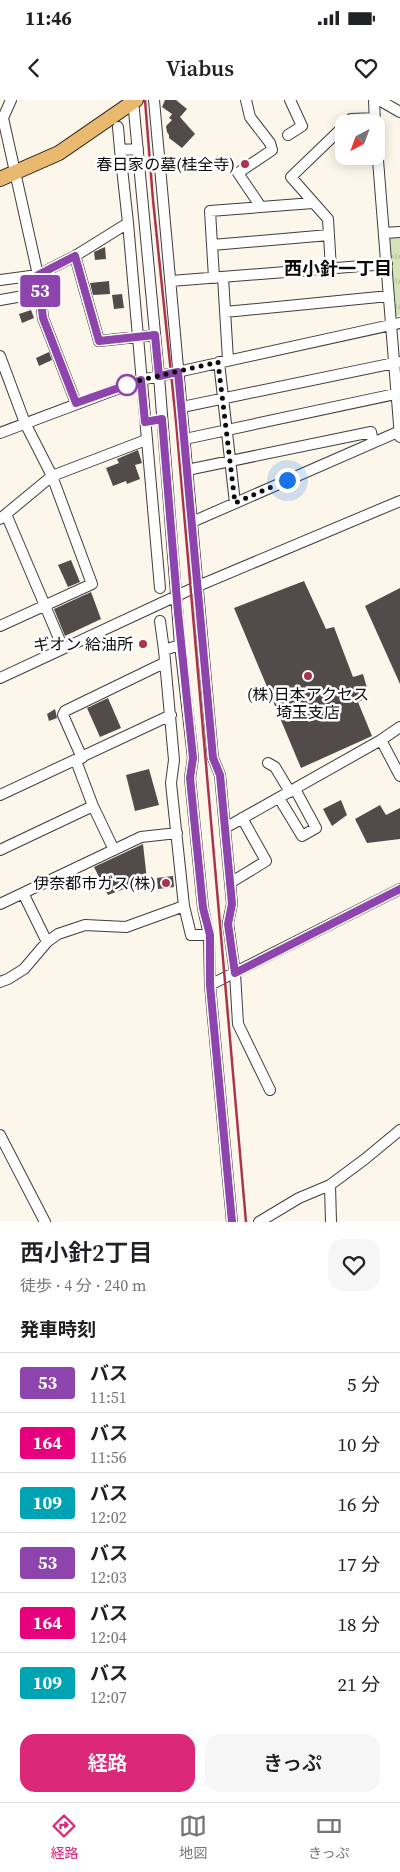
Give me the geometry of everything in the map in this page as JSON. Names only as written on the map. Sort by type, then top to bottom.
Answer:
[{"type":"main road","points":[[0,179],[59,153],[134,101]]},
{"type":"street","points":[[11,100],[3,118],[38,275],[43,318],[76,403]]},
{"type":"street","points":[[154,100],[213,758],[220,775],[232,904],[228,924],[235,973],[238,1024],[270,1090]]},
{"type":"street","points":[[246,100],[250,117],[270,142],[272,150],[238,173],[261,207]]},
{"type":"street","points":[[288,135],[302,126],[290,100]]},
{"type":"street","points":[[374,100],[375,115]]},
{"type":"street","points":[[379,100],[400,112]]},
{"type":"street","points":[[134,101],[159,376],[180,645],[193,758],[190,778],[203,908],[210,935],[210,985],[232,1222]]},
{"type":"street","points":[[118,127],[160,588]]},
{"type":"street","points":[[331,269],[328,219],[291,177],[335,135]]},
{"type":"street","points":[[120,150],[138,149]]},
{"type":"street","points":[[378,165],[389,296],[396,324],[400,437]]},
{"type":"street","points":[[235,503],[223,399],[225,312],[212,245],[210,211],[313,203]]},
{"type":"street","points":[[0,280],[38,275],[75,256],[128,223]]},
{"type":"street","points":[[384,233],[400,232]]},
{"type":"street","points":[[212,245],[329,235]]},
{"type":"street","points":[[75,256],[99,341],[155,335]]},
{"type":"street","points":[[171,281],[386,264]]},
{"type":"street","points":[[0,300],[40,293]]},
{"type":"street","points":[[225,312],[389,296]]},
{"type":"street","points":[[0,433],[141,380],[396,324]]},
{"type":"street","points":[[0,356],[3,375],[52,476],[92,584],[0,626]]},
{"type":"street","points":[[182,407],[397,362]]},
{"type":"street","points":[[185,439],[398,394]]},
{"type":"street","points":[[145,422],[162,419]]},
{"type":"street","points":[[192,522],[400,431]]},
{"type":"street","points":[[188,470],[371,432],[373,442]]},
{"type":"street","points":[[63,648],[3,517],[52,476],[146,440]]},
{"type":"street","points":[[0,678],[198,586],[400,500]]},
{"type":"street","points":[[160,621],[171,715],[174,760],[171,783],[184,906],[191,935],[210,935]]},
{"type":"street","points":[[164,650],[180,645]]},
{"type":"street","points":[[114,850],[93,806],[63,715],[65,711],[164,664]]},
{"type":"street","points":[[0,795],[171,715]]},
{"type":"street","points":[[225,828],[382,740],[400,727]]},
{"type":"street","points":[[382,740],[400,776]]},
{"type":"street","points":[[268,763],[275,767],[292,790],[316,828],[302,836],[279,798]]},
{"type":"street","points":[[0,850],[93,806]]},
{"type":"street","points":[[230,883],[266,861],[242,818]]},
{"type":"street","points":[[0,904],[141,837],[177,833]]},
{"type":"street","points":[[210,985],[400,889]]},
{"type":"street","points":[[23,893],[47,942]]},
{"type":"street","points":[[0,982],[24,969],[47,942],[58,934],[85,925],[126,927],[184,906]]},
{"type":"street","points":[[259,1222],[299,1198],[330,1185],[400,1130]]},
{"type":"street","points":[[0,1135],[45,1222]]},
{"type":"street","points":[[330,1185],[331,1222]]},
{"type":"green space","points":[[400,235],[400,315],[397,316],[394,314],[389,237]]},
{"type":"building","points":[[165,100],[176,100],[187,109],[180,117],[195,134],[182,148],[169,138],[166,126],[172,120],[169,118],[172,114],[162,107]]},
{"type":"building","points":[[105,247],[106,259],[95,260],[94,252]]},
{"type":"building","points":[[109,281],[110,294],[93,295],[90,283]]},
{"type":"building","points":[[122,294],[124,308],[114,309],[112,295]]},
{"type":"building","points":[[31,310],[34,318],[22,323],[19,314]]},
{"type":"building","points":[[49,352],[52,360],[39,366],[36,358]]},
{"type":"building","points":[[138,450],[142,463],[135,465],[140,479],[127,484],[126,481],[113,486],[106,468],[119,463],[117,459]]},
{"type":"building","points":[[71,560],[80,582],[68,587],[58,565]]},
{"type":"building","points":[[304,581],[326,629],[334,627],[353,677],[363,674],[367,688],[360,690],[364,699],[358,702],[372,736],[301,768],[234,608]]},
{"type":"building","points":[[400,588],[400,684],[365,606]]},
{"type":"building","points":[[91,592],[101,619],[65,636],[54,609]]},
{"type":"building","points":[[108,698],[121,728],[100,737],[87,708]]},
{"type":"building","points":[[55,709],[57,718],[49,721],[47,714]]},
{"type":"building","points":[[149,769],[159,805],[135,811],[126,775]]},
{"type":"building","points":[[341,800],[347,815],[332,826],[323,809]]},
{"type":"building","points":[[380,805],[386,815],[400,808],[400,839],[367,843],[355,819]]},
{"type":"building","points":[[143,844],[147,880],[108,895],[94,867]]},
{"type":"building","points":[[173,876],[174,887],[158,889],[157,878]]},
{"type":"railway","points":[[145,100],[153,200],[176,421],[246,1222]]},
{"type":"bus line","name":"53","points":[[232,1222],[210,985],[210,935],[203,908],[190,778],[193,758],[180,645],[162,419],[145,422],[141,380],[76,403],[43,318],[38,275],[75,256],[99,341],[155,335],[159,376],[178,372],[213,758],[220,775],[232,904],[228,924],[235,973],[400,889]]},
{"type":"place","name":"春日家の墓(桂全寺)","points":[[245,164]]},
{"type":"place","name":"ギオン 給油所","points":[[143,644]]},
{"type":"place","name":"(株)日本アクセス 埼玉支店","points":[[308,676]]},
{"type":"place","name":"伊奈都市ガス(株)","points":[[166,883]]},
{"type":"district","name":"西小針一丁目","points":[[338,268]]},
{"type":"route","points":[[127,385],[125,386],[141,380],[218,362],[235,503],[287,480]]}]
